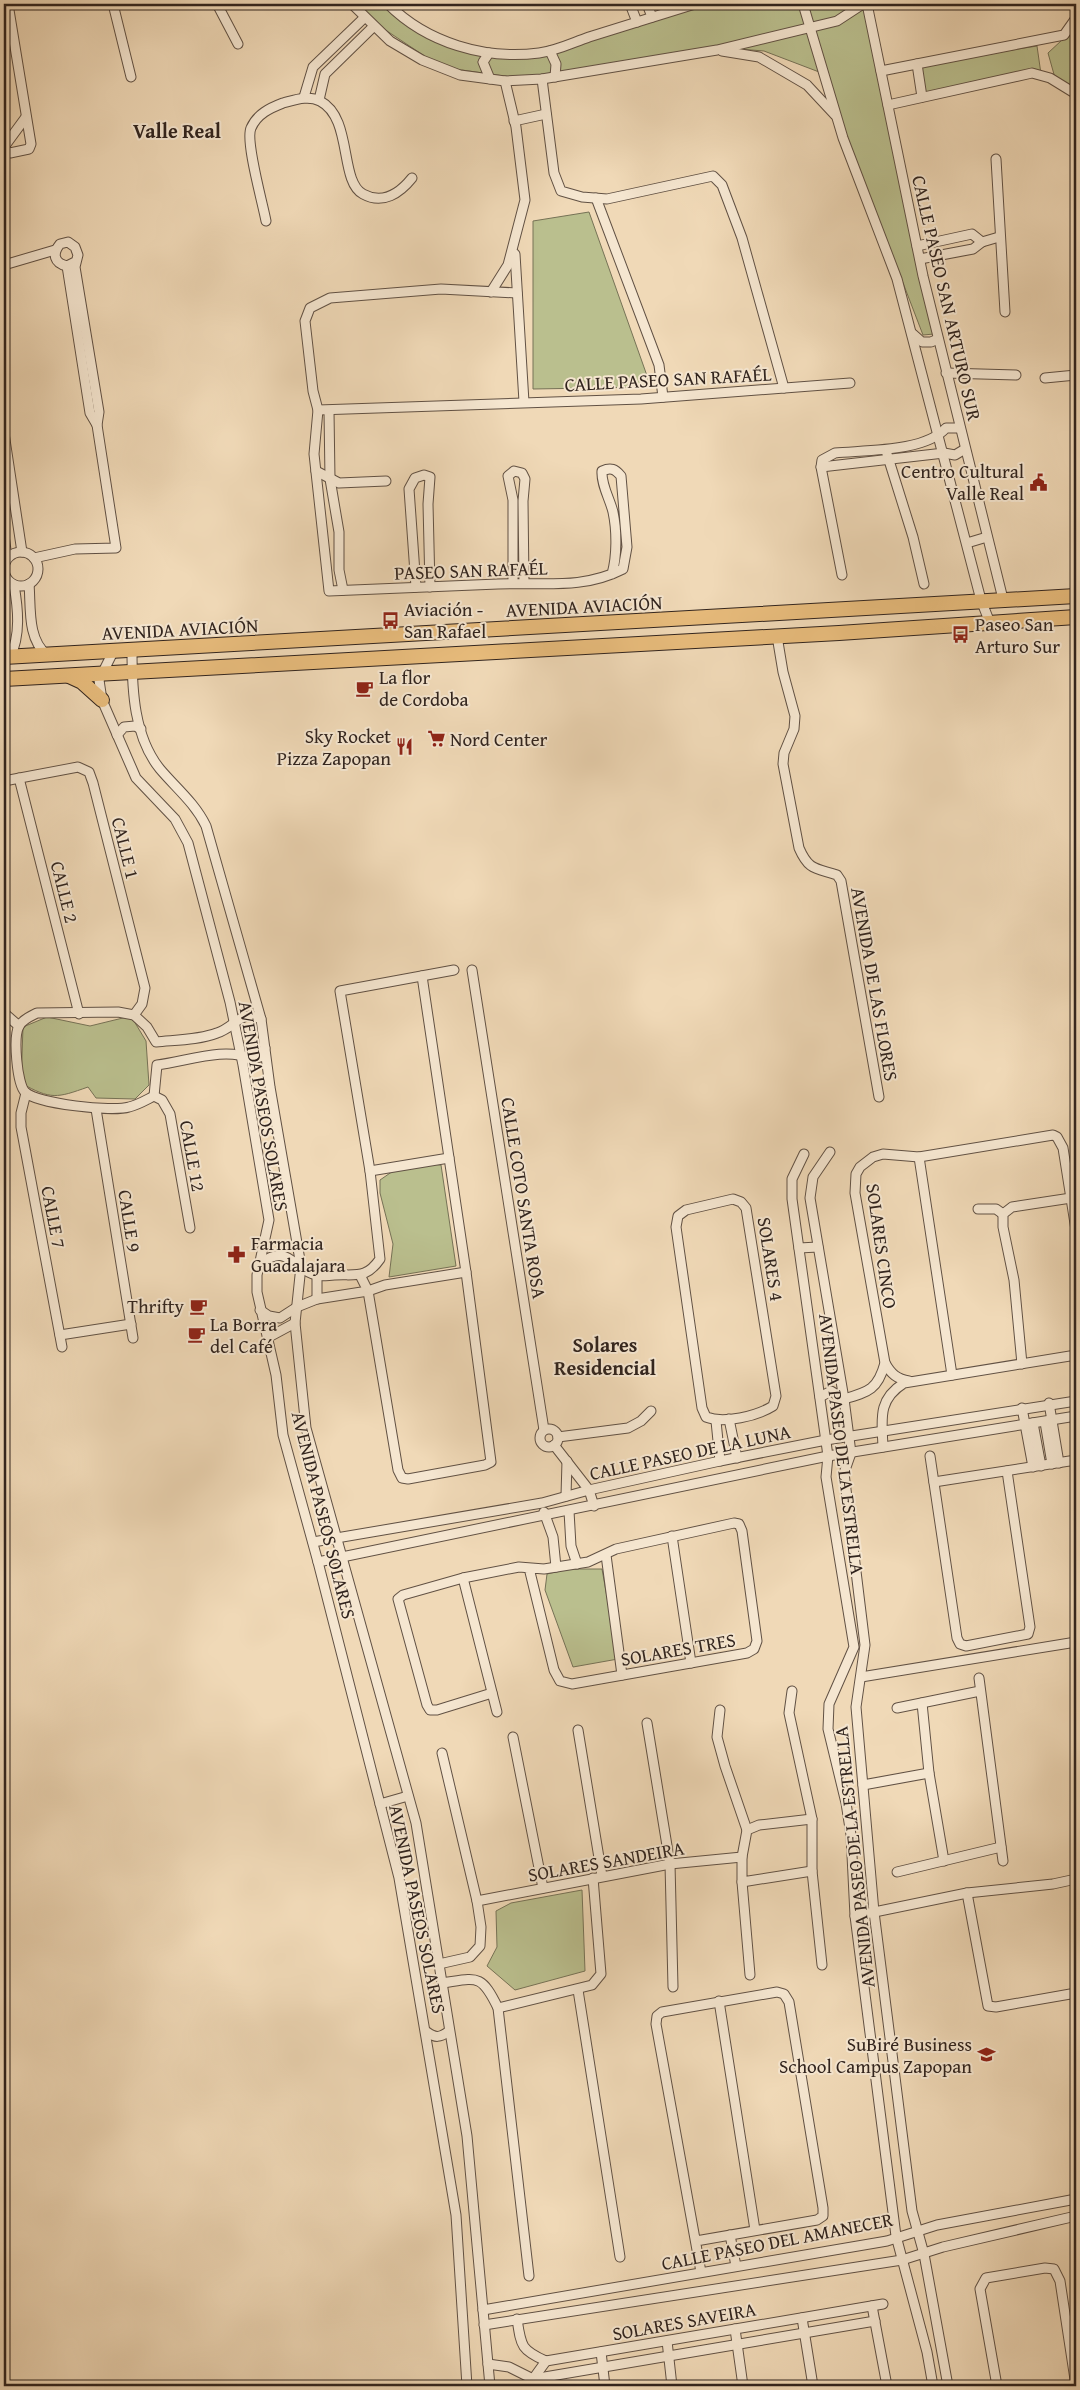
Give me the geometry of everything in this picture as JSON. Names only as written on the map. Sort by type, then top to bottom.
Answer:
[{"type":"main road","name":"AVENIDA AVIACIÓN","points":[[7,657],[1076,596]]},
{"type":"main road","points":[[4,679],[777,636],[1076,617]]},
{"type":"main road","points":[[68,675],[82,682],[102,700]]},
{"type":"street","points":[[8,4],[26,117],[30,148],[10,153],[4,148],[26,117]]},
{"type":"street","points":[[113,4],[130,77]]},
{"type":"street","points":[[217,4],[238,44]]},
{"type":"street","points":[[352,4],[373,27],[402,48],[440,68],[460,75],[505,81],[542,79],[717,50],[836,21],[863,4]]},
{"type":"street","points":[[388,4],[410,22],[433,36],[463,47],[489,53],[513,55],[550,50],[691,4]]},
{"type":"street","points":[[630,4],[637,22]]},
{"type":"street","points":[[647,4],[652,17]]},
{"type":"street","name":"CALLE PASEO SAN ARTURO SUR","points":[[803,4],[837,117],[897,279],[913,334],[981,600],[990,623]]},
{"type":"street","name":"CALLE PASEO SAN ARTURO SUR","points":[[867,4],[938,339],[1003,599]]},
{"type":"street","points":[[304,97],[313,67],[364,18]]},
{"type":"street","points":[[881,71],[1064,35],[1076,18]]},
{"type":"street","points":[[319,100],[325,74],[373,27]]},
{"type":"street","points":[[550,50],[556,64],[555,77]]},
{"type":"street","points":[[717,50],[759,57],[807,85],[837,117]]},
{"type":"street","points":[[489,53],[483,62],[490,79]]},
{"type":"street","points":[[917,64],[922,98]]},
{"type":"street","points":[[888,105],[1032,73],[1050,78],[1076,94]]},
{"type":"street","name":"CALLE PASEO SAN RAFAÉL","points":[[318,410],[663,398],[784,388],[742,238],[722,185],[713,176],[607,199],[561,191],[554,173],[542,79]]},
{"type":"street","points":[[491,292],[508,265],[525,200],[514,121],[505,81]]},
{"type":"street","points":[[266,221],[250,144],[250,129],[260,116],[273,107],[304,97],[319,100],[333,111],[339,125],[354,181],[362,194],[377,198],[390,197],[401,192],[412,178]]},
{"type":"street","points":[[514,121],[546,114]]},
{"type":"street","points":[[996,158],[999,237],[1006,312]]},
{"type":"street","points":[[596,198],[659,364],[663,398]]},
{"type":"street","points":[[917,246],[972,234],[982,242]]},
{"type":"street","points":[[920,259],[973,249],[982,242],[999,237]]},
{"type":"street","points":[[4,264],[55,250],[60,244],[68,242],[75,247],[78,255],[71,264],[90,413],[97,425],[116,548],[74,549],[34,558]]},
{"type":"street","points":[[514,243],[524,402]]},
{"type":"street","points":[[55,250],[55,258],[59,264],[71,264]]},
{"type":"street","points":[[386,481],[338,483],[316,471],[314,454],[318,410],[313,391],[305,321],[310,308],[330,298],[441,289],[517,293]]},
{"type":"street","points":[[913,334],[922,342],[931,342],[938,339]]},
{"type":"street","points":[[946,373],[1016,375]]},
{"type":"street","points":[[1045,378],[1076,375]]},
{"type":"street","points":[[784,388],[850,384]]},
{"type":"street","points":[[329,411],[328,452],[330,479],[339,532],[339,570],[343,590]]},
{"type":"street","points":[[842,575],[821,467],[822,460],[835,453],[925,443],[939,435],[946,428],[960,428]]},
{"type":"street","points":[[4,433],[22,552]]},
{"type":"street","points":[[886,448],[913,537],[924,584]]},
{"type":"street","points":[[821,467],[944,453],[955,455],[965,449]]},
{"type":"street","points":[[314,454],[328,452]]},
{"type":"street","points":[[609,468],[615,470],[621,476],[627,547],[622,569],[612,574],[615,563],[613,514],[601,478],[602,471],[609,468]]},
{"type":"street","points":[[513,583],[513,500],[508,484],[508,476],[514,470],[522,472],[525,479],[523,501],[524,583]]},
{"type":"street","name":"PASEO SAN RAFAÉL","points":[[316,471],[329,591],[513,583],[583,584],[612,574]]},
{"type":"street","points":[[416,587],[409,489],[415,478],[424,475],[430,477],[431,486],[428,504],[430,587]]},
{"type":"street","points":[[4,535],[8,558]]},
{"type":"street","points":[[967,543],[987,537]]},
{"type":"street","points":[[7,657],[17,638],[17,603],[14,585],[4,574],[4,568],[8,558],[14,553],[22,552],[34,558],[37,563],[37,575],[29,584],[14,585]]},
{"type":"street","points":[[29,584],[34,638],[40,650],[47,655]]},
{"type":"street","name":"AVENIDA DE LAS FLORES","points":[[777,636],[783,672],[795,716],[794,729],[784,753],[783,764],[800,848],[805,860],[812,867],[837,875],[841,882],[879,1097]]},
{"type":"street","name":"AVENIDA PASEOS SOLARES","points":[[132,651],[132,673],[141,729],[152,758],[191,801],[206,826],[261,1020],[270,1087],[301,1266],[295,1323],[306,1428],[416,1823],[467,2136],[490,2386]]},
{"type":"street","points":[[100,674],[113,652]]},
{"type":"street","name":"AVENIDA PASEOS SOLARES","points":[[100,674],[98,687],[102,700],[136,778],[175,819],[188,842],[235,1024],[269,1220],[257,1275],[257,1298],[269,1337],[276,1375],[283,1435],[313,1542],[399,1878],[427,2032],[456,2215],[467,2386]]},
{"type":"street","points":[[117,735],[120,730],[130,726],[141,729]]},
{"type":"street","name":"CALLE 1","points":[[4,782],[78,767],[88,772],[93,783],[145,988],[142,1004],[134,1015]]},
{"type":"street","name":"CALLE 2","points":[[19,778],[79,1014]]},
{"type":"street","points":[[261,1263],[271,1256],[279,1255],[317,1276],[360,1275],[372,1270],[380,1259],[370,1171],[340,991],[454,970]]},
{"type":"street","name":"CALLE COTO SANTA ROSA","points":[[472,970],[544,1430],[540,1436],[541,1442],[548,1447],[556,1441]]},
{"type":"street","points":[[360,1275],[368,1291],[398,1470],[402,1478],[408,1479],[485,1465],[491,1462],[466,1272],[422,976]]},
{"type":"street","points":[[261,1020],[252,1015],[242,1016],[235,1024],[217,1033],[156,1042],[148,1026],[134,1015],[118,1012],[79,1014],[37,1013],[26,1019],[19,1026],[16,1040],[17,1062],[21,1085],[26,1094],[49,1102],[96,1110],[128,1108],[154,1096],[157,1065],[183,1062],[217,1054],[241,1054],[250,1059],[260,1057],[265,1048]]},
{"type":"street","points":[[4,1013],[19,1026]]},
{"type":"street","name":"CALLE 7","points":[[26,1094],[21,1113],[21,1127],[62,1347]]},
{"type":"street","name":"CALLE 12","points":[[154,1096],[162,1100],[170,1114],[190,1228]]},
{"type":"street","name":"CALLE 9","points":[[96,1110],[133,1338]]},
{"type":"street","name":"SOLARES CINCO","points":[[885,1363],[855,1193],[856,1174],[867,1161],[883,1154],[919,1157],[1052,1135],[1057,1137],[1063,1148],[1076,1230]]},
{"type":"street","name":"AVENIDA PASEO DE LA ESTRELLA","points":[[830,1152],[810,1184],[810,1198],[844,1399],[851,1453],[844,1473],[865,1645],[856,1707],[874,1912],[911,2203],[924,2254],[948,2386]]},
{"type":"street","name":"AVENIDA PASEO DE LA ESTRELLA","points":[[804,1154],[794,1174],[792,1189],[828,1456],[826,1477],[854,1647],[829,1704],[828,1729],[846,1803],[851,1835],[855,1916],[896,2236],[927,2352],[933,2386]]},
{"type":"street","points":[[919,1157],[952,1375]]},
{"type":"street","points":[[370,1171],[448,1158]]},
{"type":"street","points":[[1003,1214],[1012,1207],[1071,1198]]},
{"type":"street","name":"SOLARES 4","points":[[733,1199],[741,1202],[746,1208],[776,1396],[773,1406],[765,1412],[729,1419],[716,1421],[706,1417],[702,1408],[676,1227],[678,1216],[686,1210],[733,1199]]},
{"type":"street","points":[[978,1209],[996,1209],[1003,1214]]},
{"type":"street","points":[[1003,1214],[1003,1227],[1014,1280],[1022,1364]]},
{"type":"street","points":[[799,1248],[818,1247]]},
{"type":"street","points":[[260,1310],[269,1316],[280,1318],[297,1307],[317,1299],[368,1291],[385,1285],[466,1272]]},
{"type":"street","points":[[317,1276],[317,1299]]},
{"type":"street","points":[[269,1337],[295,1323]]},
{"type":"street","points":[[60,1335],[131,1324]]},
{"type":"street","points":[[885,1363],[900,1380],[912,1381],[1076,1355]]},
{"type":"street","points":[[820,1397],[831,1391],[844,1399],[864,1393],[876,1385],[885,1363]]},
{"type":"street","points":[[883,1447],[881,1413],[893,1390],[912,1381]]},
{"type":"street","name":"CALLE PASEO DE LA LUNA","points":[[313,1542],[542,1503],[589,1490],[826,1440],[1049,1403],[1076,1401]]},
{"type":"street","points":[[1049,1403],[1048,1421],[1056,1464]]},
{"type":"street","points":[[1022,1408],[1029,1424],[1037,1467]]},
{"type":"street","points":[[556,1441],[628,1428],[641,1421],[650,1411]]},
{"type":"street","name":"CALLE PASEO DE LA LUNA","points":[[318,1562],[828,1456],[1076,1416]]},
{"type":"street","points":[[729,1419],[737,1458]]},
{"type":"street","points":[[716,1421],[720,1461]]},
{"type":"street","name":"CALLE COTO SANTA ROSA","points":[[544,1430],[553,1430],[556,1441],[567,1461],[589,1490],[594,1506]]},
{"type":"street","points":[[930,1456],[957,1638],[960,1644],[966,1646],[1028,1634],[1030,1627],[1007,1471]]},
{"type":"street","points":[[934,1482],[1076,1460]]},
{"type":"street","points":[[566,1496],[567,1461]]},
{"type":"street","points":[[542,1503],[553,1537],[556,1567]]},
{"type":"street","points":[[569,1511],[570,1546],[577,1564]]},
{"type":"street","name":"SOLARES TRES","points":[[492,1693],[437,1710],[430,1710],[398,1607],[398,1599],[403,1595],[463,1578],[519,1567],[556,1567],[592,1561],[616,1549],[734,1523],[740,1524],[742,1530],[757,1641],[754,1649],[747,1653],[572,1684],[560,1681],[554,1670],[529,1568]]},
{"type":"street","points":[[672,1536],[691,1663]]},
{"type":"street","points":[[606,1555],[622,1675]]},
{"type":"street","points":[[463,1578],[497,1712]]},
{"type":"street","points":[[861,1677],[1076,1642]]},
{"type":"street","points":[[854,1647],[865,1645]]},
{"type":"street","points":[[979,1678],[1003,1861]]},
{"type":"street","points":[[792,1691],[789,1713],[812,1818],[812,1872],[822,1965]]},
{"type":"street","points":[[897,1708],[980,1691]]},
{"type":"street","points":[[922,1703],[929,1773],[944,1861]]},
{"type":"street","points":[[720,1710],[717,1737],[747,1830],[742,1857],[742,1882],[750,1975]]},
{"type":"street","points":[[647,1722],[670,1864],[673,1987]]},
{"type":"street","points":[[498,2008],[578,1990],[592,1985],[601,1974],[597,1877],[578,1730]]},
{"type":"street","points":[[513,1737],[542,1888]]},
{"type":"street","points":[[439,1964],[470,1957],[480,1946],[481,1927],[477,1901],[442,1753]]},
{"type":"street","points":[[863,1785],[929,1773]]},
{"type":"street","points":[[380,1804],[408,1796]]},
{"type":"street","points":[[747,1830],[759,1825],[812,1818]]},
{"type":"street","points":[[897,1872],[1001,1847]]},
{"type":"street","name":"SOLARES SANDEIRA","points":[[477,1901],[670,1864],[742,1857]]},
{"type":"street","points":[[742,1882],[812,1872]]},
{"type":"street","points":[[855,1916],[967,1893],[1053,1884],[1076,1879]]},
{"type":"street","points":[[967,1893],[988,2006],[996,2008],[1076,1993]]},
{"type":"street","points":[[442,1984],[474,1978],[483,1983],[498,2008],[530,2276]]},
{"type":"street","points":[[578,1990],[620,2257]]},
{"type":"street","points":[[696,2241],[817,2220],[822,2216],[823,2208],[789,2002],[784,1994],[777,1992],[719,2001],[662,2012],[657,2016],[656,2024],[701,2272]]},
{"type":"street","points":[[719,2001],[755,2230]]},
{"type":"street","points":[[427,2032],[434,2037],[442,2037],[449,2031]]},
{"type":"street","name":"CALLE PASEO DEL AMANECER","points":[[483,2310],[886,2241],[917,2230],[1076,2199]]},
{"type":"street","points":[[456,2215],[474,2213]]},
{"type":"street","name":"CALLE PASEO DEL AMANECER","points":[[484,2325],[902,2260],[1076,2216]]},
{"type":"street","points":[[730,2235],[736,2266]]},
{"type":"street","points":[[997,2386],[980,2289],[986,2278],[1045,2268],[1054,2269],[1060,2281],[1076,2386]]},
{"type":"street","points":[[536,2301],[539,2316]]},
{"type":"street","name":"SOLARES SAVEIRA","points":[[546,2361],[883,2304]]},
{"type":"street","points":[[872,2306],[887,2386]]},
{"type":"street","points":[[802,2318],[813,2386]]},
{"type":"street","points":[[517,2320],[521,2344],[528,2353],[546,2361],[534,2383]]},
{"type":"street","points":[[488,2364],[509,2367],[534,2383],[603,2367],[875,2321]]},
{"type":"street","points":[[735,2329],[743,2386]]},
{"type":"street","points":[[667,2340],[672,2386]]},
{"type":"street","points":[[601,2352],[605,2386]]},
{"type":"green space","points":[[358,4],[384,4],[395,16],[491,57],[546,54],[700,4],[863,4],[934,334],[923,335],[839,116],[827,75],[764,51],[713,47],[548,76],[518,78],[441,67],[369,19]]},
{"type":"green space","points":[[1076,27],[1076,88],[1055,78],[1048,53]]},
{"type":"green space","points":[[1037,46],[1041,74],[923,95],[918,65]]},
{"type":"green space","points":[[589,212],[651,387],[533,389],[533,221]]},
{"type":"green space","points":[[131,1016],[146,1041],[149,1085],[135,1099],[96,1098],[88,1087],[61,1095],[47,1095],[21,1083],[23,1027],[47,1017],[90,1026]]},
{"type":"green space","points":[[421,1163],[441,1165],[456,1266],[389,1277],[393,1244],[380,1193],[380,1180],[396,1169]]},
{"type":"green space","points":[[568,1569],[602,1569],[618,1659],[573,1667],[545,1590],[547,1574]]},
{"type":"green space","points":[[582,1890],[585,1971],[515,1990],[487,1966],[497,1947],[496,1911],[511,1903]]},
{"type":"place","name":"Centro Cultural Valle Real","points":[[1038,482]]},
{"type":"place","name":"Aviación - San Rafael","points":[[390,620]]},
{"type":"place","name":"Paseo San Arturo Sur","points":[[961,635]]},
{"type":"place","name":"La flor de Cordoba","points":[[365,688]]},
{"type":"place","name":"Nord Center","points":[[436,739]]},
{"type":"place","name":"Sky Rocket Pizza Zapopan","points":[[405,747]]},
{"type":"place","name":"Farmacia Guadalajara","points":[[237,1254]]},
{"type":"place","name":"Thrifty","points":[[198,1306]]},
{"type":"place","name":"La Borra del Café","points":[[196,1335]]},
{"type":"place","name":"SuBiré Business School Campus Zapopan","points":[[986,2055]]},
{"type":"district","name":"Valle Real","points":[[177,130]]},
{"type":"district","name":"Solares Residencial","points":[[605,1356]]}]
